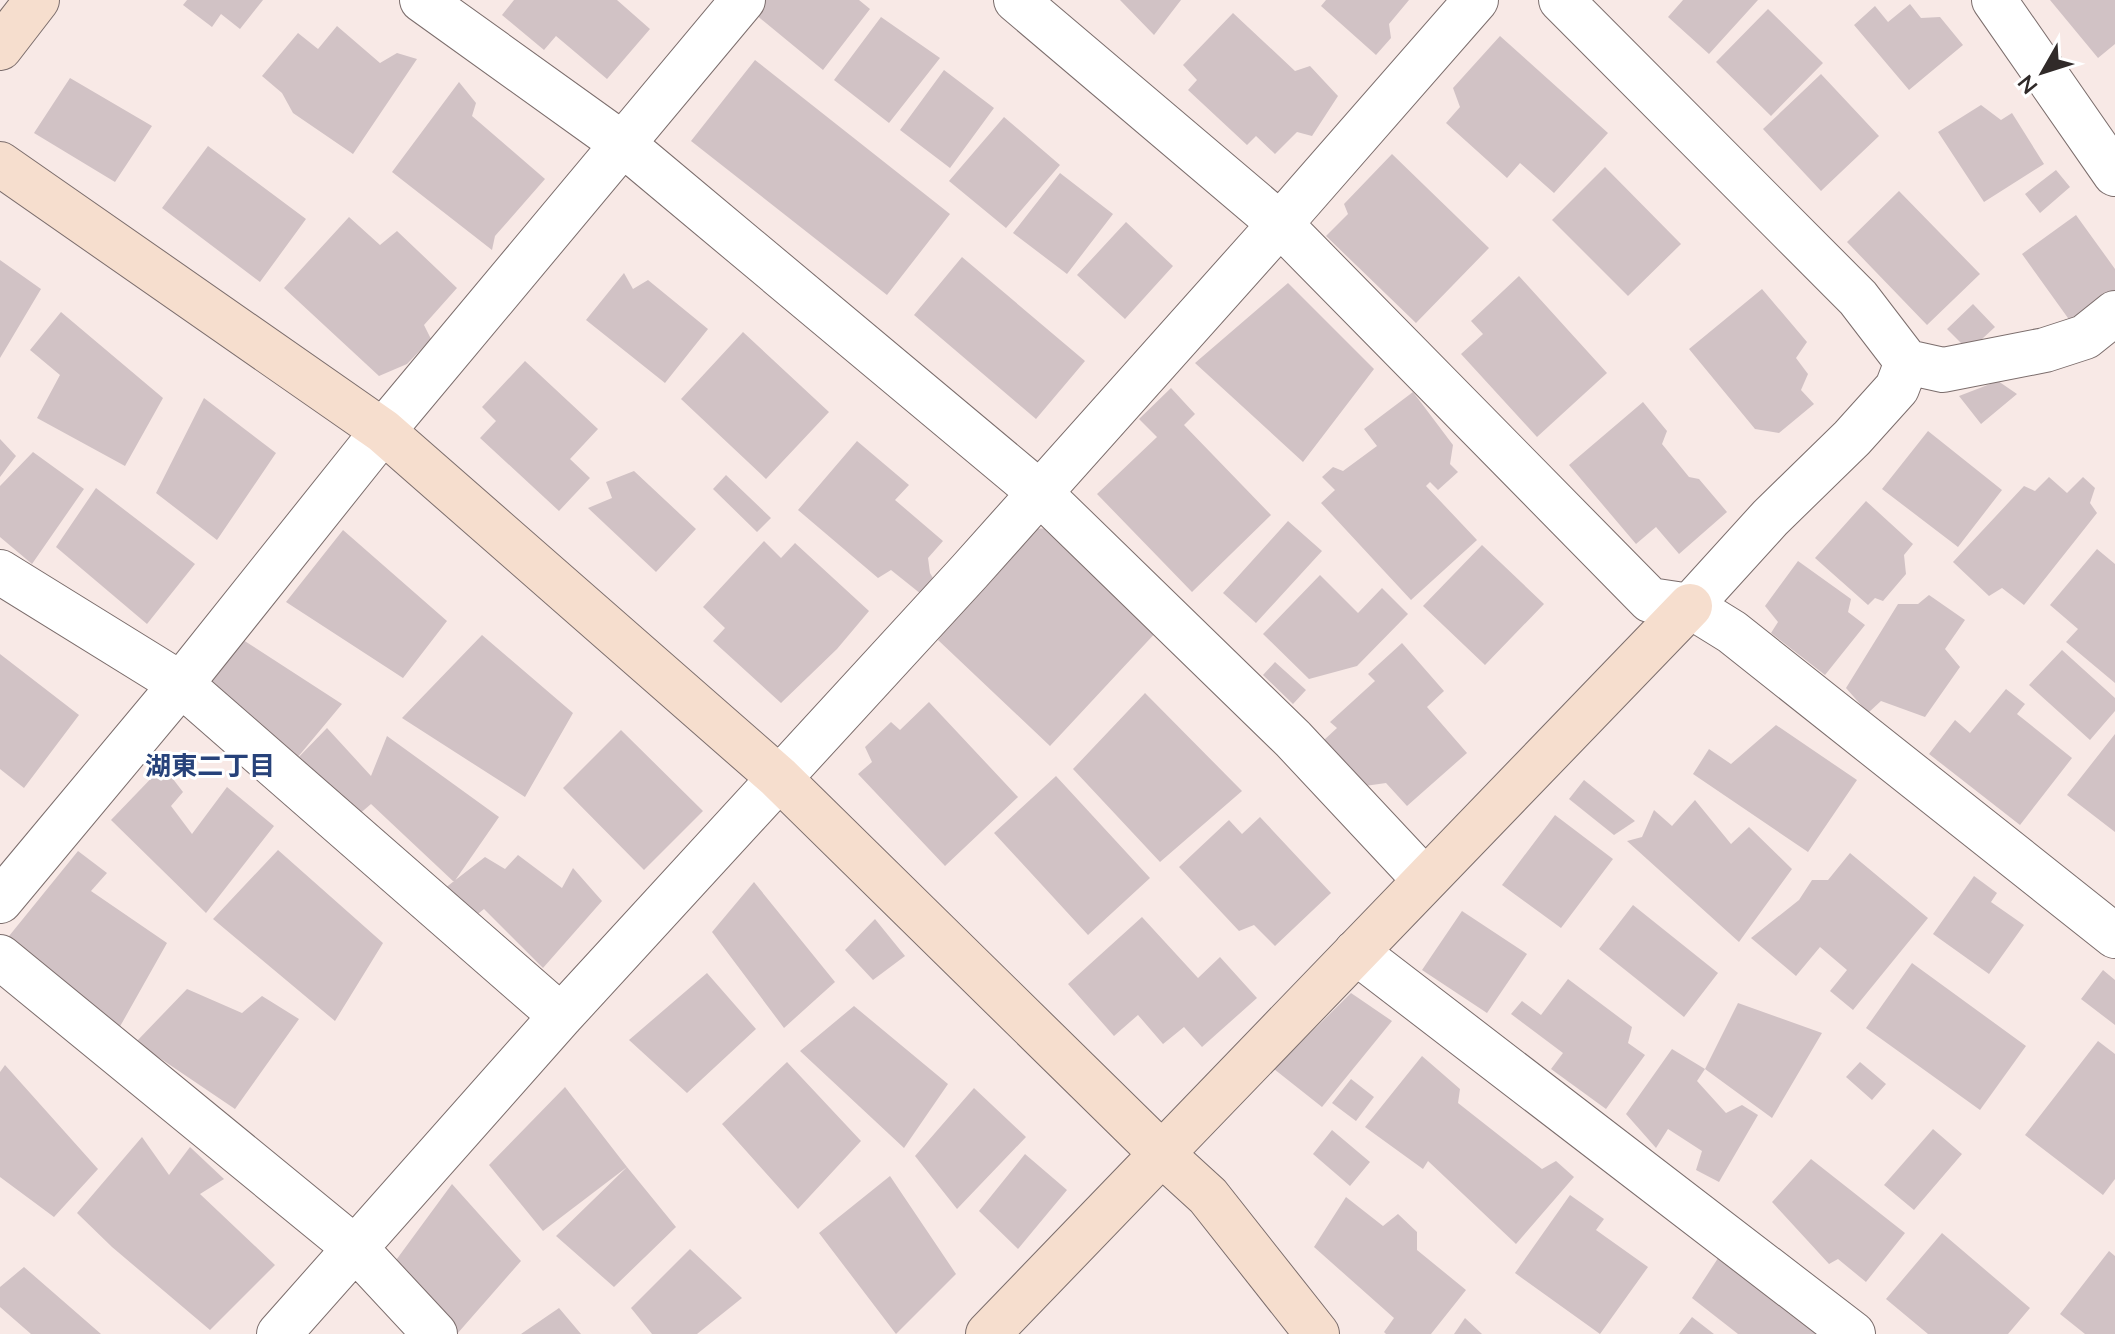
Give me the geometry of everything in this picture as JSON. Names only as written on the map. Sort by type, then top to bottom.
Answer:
[{"type":"street","points":[[0,48],[37,0]]},
{"type":"street","points":[[422,0],[624,145],[1040,493],[1293,739],[1425,880]]},
{"type":"street","points":[[0,901],[181,684],[383,431],[743,0]]},
{"type":"street","points":[[1016,0],[1280,224],[1650,600],[1690,606],[1732,632],[2115,936]]},
{"type":"street","points":[[279,1334],[561,1016],[1040,493],[1476,0]]},
{"type":"street","points":[[1561,0],[1858,298],[1907,362],[1943,370],[2045,350],[2085,337],[2115,313]]},
{"type":"street","points":[[1994,0],[2115,174]]},
{"type":"street","points":[[0,164],[383,431],[778,777],[1208,1196],[1317,1334]]},
{"type":"street","points":[[988,1334],[1690,606],[1770,518],[1852,438],[1897,388],[1907,362]]},
{"type":"street","points":[[0,572],[181,684],[561,1016]]},
{"type":"street","points":[[1356,952],[1853,1334]]},
{"type":"street","points":[[0,957],[355,1248],[435,1334]]},
{"type":"building","points":[[187,0],[263,0],[240,29],[221,14],[212,27],[183,5]]},
{"type":"building","points":[[514,0],[617,0],[650,29],[607,79],[556,36],[544,50],[502,15]]},
{"type":"building","points":[[766,0],[859,0],[870,9],[823,70],[755,14]]},
{"type":"building","points":[[1120,0],[1181,0],[1154,35]]},
{"type":"building","points":[[1326,0],[1409,0],[1389,24],[1391,38],[1376,55],[1321,6]]},
{"type":"building","points":[[1683,0],[1758,0],[1709,54],[1668,17]]},
{"type":"building","points":[[2050,0],[2115,0],[2115,44],[2098,58]]},
{"type":"building","points":[[1910,4],[1921,18],[1940,17],[1963,45],[1909,90],[1854,25],[1875,6],[1888,22]]},
{"type":"building","points":[[1768,9],[1823,63],[1771,116],[1716,62]]},
{"type":"building","points":[[1233,13],[1295,71],[1310,66],[1338,96],[1312,136],[1297,132],[1275,154],[1256,136],[1247,145],[1188,90],[1197,80],[1183,65]]},
{"type":"building","points":[[881,17],[940,58],[889,123],[834,80]]},
{"type":"building","points":[[337,26],[380,63],[397,53],[417,59],[353,154],[293,113],[282,93],[262,76],[298,33],[318,49]]},
{"type":"building","points":[[1500,36],[1608,133],[1554,193],[1520,163],[1507,178],[1446,123],[1460,107],[1453,88]]},
{"type":"building","points":[[755,60],[950,214],[887,295],[691,141]]},
{"type":"building","points":[[944,70],[994,108],[950,168],[900,130]]},
{"type":"building","points":[[1821,74],[1879,136],[1821,191],[1763,129]]},
{"type":"building","points":[[70,78],[152,126],[115,182],[34,133]]},
{"type":"building","points":[[459,82],[476,103],[472,116],[545,179],[495,236],[492,250],[392,172]]},
{"type":"building","points":[[1981,105],[2001,120],[2012,113],[2044,164],[1984,202],[1938,132]]},
{"type":"building","points":[[1004,117],[1060,165],[1006,228],[949,181]]},
{"type":"building","points":[[208,146],[306,219],[260,282],[162,208]]},
{"type":"building","points":[[1392,154],[1489,248],[1416,323],[1326,236],[1348,214],[1344,204]]},
{"type":"building","points":[[1605,167],[1681,244],[1628,296],[1552,220]]},
{"type":"building","points":[[2056,170],[2070,187],[2040,213],[2025,194]]},
{"type":"building","points":[[1060,173],[1113,214],[1067,274],[1013,233]]},
{"type":"building","points":[[1899,191],[1980,274],[1927,325],[1847,242]]},
{"type":"building","points":[[2076,215],[2115,269],[2115,295],[2073,325],[2022,254]]},
{"type":"building","points":[[349,217],[380,245],[397,231],[457,288],[424,325],[431,339],[407,364],[379,376],[284,288]]},
{"type":"building","points":[[1126,222],[1173,266],[1125,319],[1077,275]]},
{"type":"building","points":[[962,257],[1085,361],[1036,419],[914,315]]},
{"type":"building","points":[[0,260],[41,289],[0,358]]},
{"type":"building","points":[[624,273],[633,289],[648,280],[708,329],[665,383],[586,320]]},
{"type":"building","points":[[1519,276],[1607,373],[1537,437],[1461,354],[1483,334],[1471,321]]},
{"type":"building","points":[[1288,283],[1374,369],[1303,462],[1195,363]]},
{"type":"building","points":[[1762,289],[1807,342],[1796,358],[1808,374],[1801,390],[1814,404],[1779,433],[1755,429],[1689,349]]},
{"type":"building","points":[[1973,304],[1995,327],[1969,351],[1947,329]]},
{"type":"building","points":[[61,312],[163,398],[125,466],[37,418],[60,375],[30,350]]},
{"type":"building","points":[[743,332],[829,412],[766,479],[681,399]]},
{"type":"building","points":[[525,361],[598,429],[570,459],[590,478],[559,511],[480,438],[496,421],[482,407]]},
{"type":"building","points":[[1998,381],[2017,394],[1981,424],[1959,396]]},
{"type":"building","points":[[1171,388],[1195,414],[1184,425],[1271,515],[1192,592],[1097,494],[1157,437],[1139,419]]},
{"type":"building","points":[[1413,392],[1453,445],[1450,464],[1458,472],[1438,490],[1430,482],[1426,486],[1477,540],[1411,600],[1321,503],[1335,490],[1322,477],[1333,467],[1343,471],[1377,446],[1364,429]]},
{"type":"building","points":[[204,398],[276,453],[217,540],[156,493]]},
{"type":"building","points":[[1643,402],[1667,431],[1662,444],[1689,477],[1699,479],[1727,512],[1679,554],[1656,527],[1636,544],[1569,465]]},
{"type":"building","points":[[1928,431],[2002,490],[1958,547],[1882,489]]},
{"type":"building","points":[[0,439],[16,456],[0,477]]},
{"type":"building","points":[[857,441],[909,485],[895,500],[943,541],[928,558],[930,573],[937,585],[921,594],[891,570],[878,578],[798,510]]},
{"type":"building","points":[[33,452],[84,489],[32,564],[0,537],[0,486]]},
{"type":"building","points":[[634,471],[696,529],[656,572],[588,508],[612,498],[606,482]]},
{"type":"building","points":[[726,475],[771,518],[757,532],[713,489]]},
{"type":"building","points":[[2049,477],[2067,493],[2083,477],[2095,488],[2090,503],[2097,513],[2024,605],[2002,588],[1989,596],[1953,562],[2024,486],[2035,491]]},
{"type":"building","points":[[96,488],[195,564],[147,624],[56,547]]},
{"type":"building","points":[[1866,501],[1913,544],[1904,555],[1906,574],[1883,601],[1875,598],[1868,605],[1815,558]]},
{"type":"building","points":[[1288,521],[1322,551],[1256,623],[1223,593]]},
{"type":"building","points":[[1056,528],[1159,629],[1050,746],[938,640],[1029,529]]},
{"type":"building","points":[[343,530],[447,621],[403,678],[286,602]]},
{"type":"building","points":[[764,541],[781,558],[795,543],[869,611],[837,649],[781,703],[713,641],[725,628],[703,607]]},
{"type":"building","points":[[1482,545],[1544,604],[1485,665],[1423,606]]},
{"type":"building","points":[[2097,549],[2115,564],[2115,683],[2066,642],[2078,629],[2050,605]]},
{"type":"building","points":[[1798,561],[1851,599],[1848,612],[1865,625],[1825,675],[1771,633],[1778,622],[1765,606]]},
{"type":"building","points":[[1320,575],[1358,613],[1382,588],[1408,614],[1357,666],[1309,679],[1263,634]]},
{"type":"building","points":[[1929,595],[1965,620],[1945,649],[1960,667],[1925,717],[1881,701],[1868,713],[1846,688],[1898,604],[1918,604]]},
{"type":"building","points":[[482,635],[573,713],[525,797],[402,718]]},
{"type":"building","points":[[240,638],[342,704],[292,764],[327,728],[371,776],[387,736],[499,817],[454,882],[371,804],[343,828],[200,684]]},
{"type":"building","points":[[1402,643],[1444,691],[1427,707],[1467,753],[1407,806],[1386,783],[1365,786],[1324,740],[1337,728],[1330,722],[1375,681],[1368,674]]},
{"type":"building","points":[[2062,650],[2115,698],[2115,711],[2090,740],[2029,685]]},
{"type":"building","points":[[0,654],[79,715],[24,788],[0,769]]},
{"type":"building","points":[[1275,662],[1306,690],[1293,704],[1263,675]]},
{"type":"building","points":[[2006,689],[2025,704],[2017,714],[2072,758],[2020,825],[1929,754],[1955,720],[1970,733]]},
{"type":"building","points":[[1145,693],[1242,791],[1160,862],[1073,769]]},
{"type":"building","points":[[929,702],[1018,797],[945,866],[858,774],[872,762],[865,747],[891,722],[900,730]]},
{"type":"building","points":[[1776,725],[1857,780],[1808,852],[1693,774],[1709,749],[1731,764]]},
{"type":"building","points":[[621,730],[703,811],[644,870],[563,788]]},
{"type":"building","points":[[2115,734],[2115,832],[2067,795]]},
{"type":"building","points":[[163,766],[183,792],[171,806],[192,834],[227,787],[274,826],[206,913],[111,820]]},
{"type":"building","points":[[1056,776],[1150,878],[1088,935],[994,833]]},
{"type":"building","points":[[1584,780],[1635,821],[1614,835],[1569,799]]},
{"type":"building","points":[[1695,800],[1731,844],[1749,827],[1792,869],[1739,942],[1627,841],[1642,837],[1654,810],[1672,826]]},
{"type":"building","points":[[1555,815],[1613,859],[1561,928],[1502,885]]},
{"type":"building","points":[[1260,817],[1331,893],[1275,946],[1254,925],[1239,931],[1179,867],[1229,820],[1242,834]]},
{"type":"building","points":[[278,850],[383,943],[335,1021],[213,919]]},
{"type":"building","points":[[78,851],[107,873],[91,891],[167,943],[118,1030],[5,941]]},
{"type":"building","points":[[1850,853],[1928,918],[1853,1010],[1830,991],[1847,970],[1820,947],[1796,976],[1751,938],[1799,900],[1812,880],[1828,880]]},
{"type":"building","points":[[518,855],[562,888],[573,868],[602,901],[543,968],[484,909],[459,929],[431,899],[485,857],[505,869]]},
{"type":"building","points":[[1974,876],[1997,893],[1991,902],[2024,925],[1989,974],[1933,934]]},
{"type":"building","points":[[754,882],[835,982],[784,1028],[712,932]]},
{"type":"building","points":[[1633,905],[1718,973],[1684,1017],[1599,949]]},
{"type":"building","points":[[1462,911],[1527,954],[1487,1013],[1422,970]]},
{"type":"building","points":[[1142,917],[1198,978],[1220,957],[1257,998],[1202,1047],[1184,1027],[1163,1044],[1138,1015],[1114,1036],[1068,984]]},
{"type":"building","points":[[875,919],[905,956],[873,980],[845,950]]},
{"type":"building","points":[[1912,963],[2026,1046],[1980,1110],[1866,1028]]},
{"type":"building","points":[[2103,970],[2115,980],[2115,1025],[2081,999]]},
{"type":"building","points":[[707,973],[756,1029],[687,1093],[629,1040]]},
{"type":"building","points":[[1568,979],[1632,1027],[1628,1043],[1645,1055],[1606,1109],[1551,1069],[1563,1053],[1511,1014],[1522,1001],[1541,1015]]},
{"type":"building","points":[[187,989],[242,1013],[262,996],[299,1019],[235,1109],[136,1042]]},
{"type":"building","points":[[1351,993],[1392,1021],[1322,1107],[1274,1069]]},
{"type":"building","points":[[1738,1003],[1822,1033],[1772,1118],[1705,1069]]},
{"type":"building","points":[[854,1006],[948,1084],[904,1148],[800,1051]]},
{"type":"building","points":[[2098,1041],[2115,1054],[2115,1179],[2103,1195],[2025,1135]]},
{"type":"building","points":[[1672,1049],[1705,1069],[1697,1081],[1726,1113],[1742,1105],[1758,1115],[1719,1182],[1696,1170],[1702,1151],[1668,1129],[1656,1148],[1626,1114]]},
{"type":"building","points":[[1422,1056],[1460,1089],[1458,1103],[1542,1169],[1556,1161],[1574,1177],[1516,1244],[1428,1161],[1423,1169],[1365,1127]]},
{"type":"building","points":[[787,1062],[861,1141],[798,1209],[722,1124]]},
{"type":"building","points":[[1860,1062],[1886,1084],[1872,1100],[1846,1077]]},
{"type":"building","points":[[5,1065],[98,1169],[54,1217],[0,1177],[0,1072]]},
{"type":"building","points":[[1351,1079],[1374,1097],[1356,1121],[1332,1103]]},
{"type":"building","points":[[565,1087],[627,1167],[543,1231],[489,1165]]},
{"type":"building","points":[[974,1088],[1026,1137],[957,1209],[915,1156]]},
{"type":"building","points":[[1933,1129],[1962,1154],[1914,1210],[1884,1185]]},
{"type":"building","points":[[1332,1130],[1370,1162],[1350,1186],[1313,1154]]},
{"type":"building","points":[[142,1137],[169,1175],[190,1147],[224,1179],[200,1194],[275,1265],[210,1330],[112,1247],[77,1213]]},
{"type":"building","points":[[1025,1154],[1067,1190],[1018,1249],[979,1211]]},
{"type":"building","points":[[1811,1159],[1905,1233],[1866,1282],[1838,1259],[1829,1264],[1772,1202]]},
{"type":"building","points":[[627,1167],[676,1227],[614,1287],[556,1236]]},
{"type":"building","points":[[890,1176],[956,1274],[896,1334],[819,1233]]},
{"type":"building","points":[[452,1184],[521,1261],[457,1334],[450,1334],[391,1267]]},
{"type":"building","points":[[1570,1195],[1604,1219],[1596,1230],[1648,1267],[1600,1334],[1515,1273]]},
{"type":"building","points":[[1346,1197],[1383,1226],[1398,1214],[1417,1232],[1417,1250],[1466,1290],[1431,1334],[1386,1334],[1384,1332],[1394,1318],[1314,1247]]},
{"type":"building","points":[[1942,1233],[2030,1308],[2008,1334],[1928,1334],[1886,1299]]},
{"type":"building","points":[[690,1249],[742,1298],[697,1334],[652,1334],[631,1308]]},
{"type":"building","points":[[1724,1249],[1822,1334],[1738,1334],[1692,1298]]},
{"type":"building","points":[[2109,1251],[2115,1256],[2115,1334],[2085,1334],[2060,1314]]},
{"type":"building","points":[[24,1267],[101,1334],[31,1334],[0,1307],[0,1287]]},
{"type":"building","points":[[559,1308],[581,1334],[521,1334]]},
{"type":"building","points":[[1692,1317],[1714,1334],[1679,1334]]},
{"type":"building","points":[[1465,1318],[1482,1334],[1454,1334]]},
{"type":"district","name":"湖東二丁目","points":[[210,766]]}]
